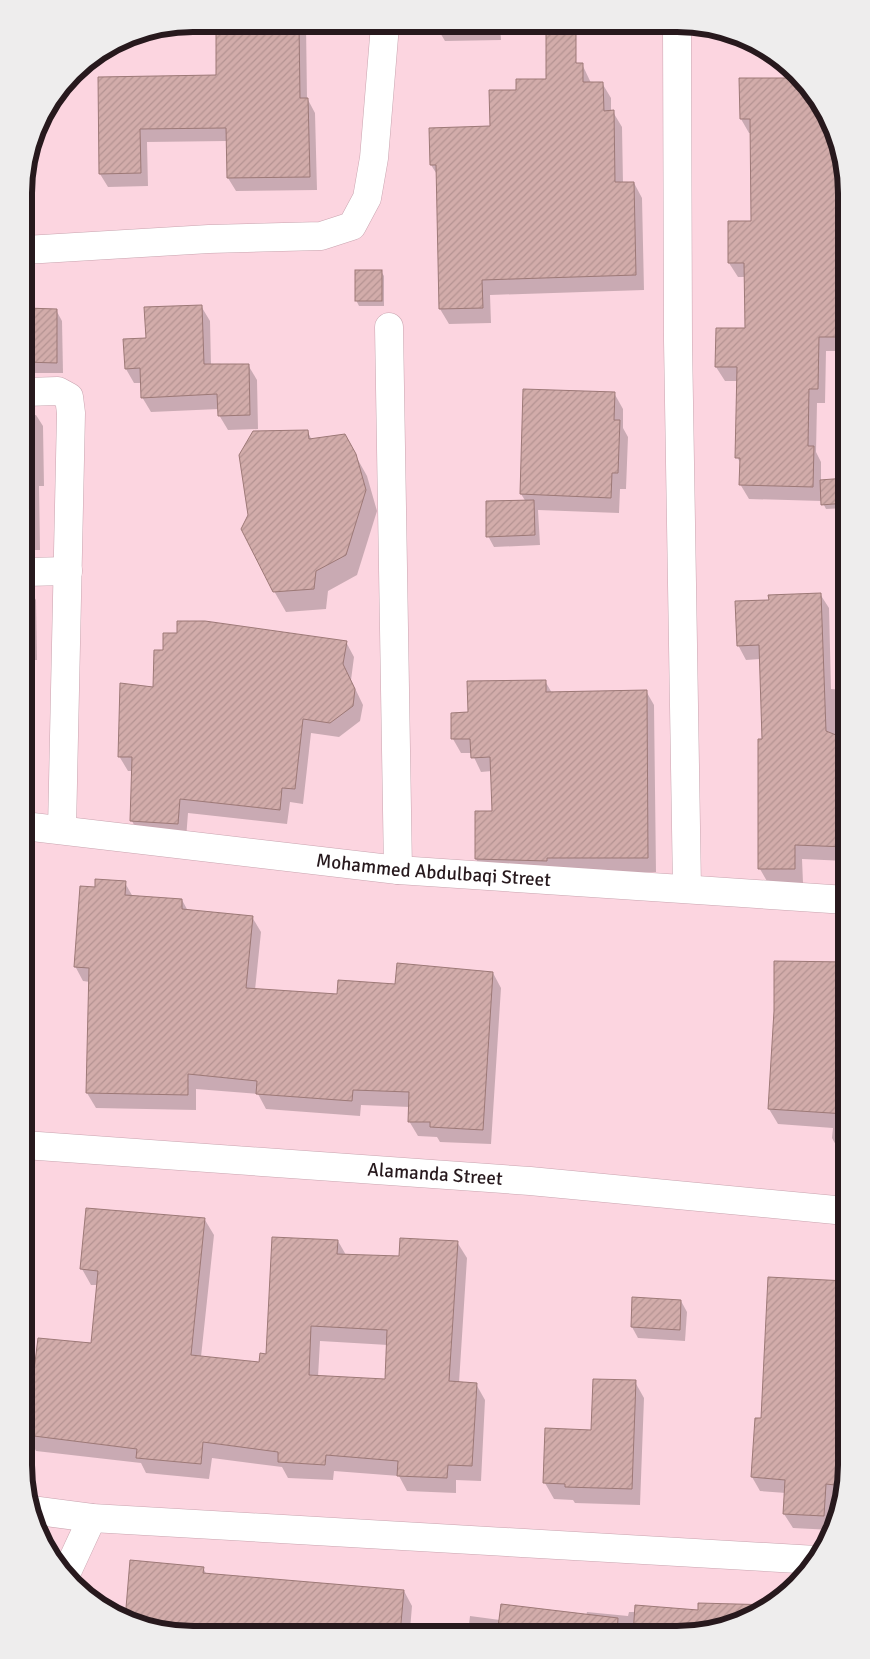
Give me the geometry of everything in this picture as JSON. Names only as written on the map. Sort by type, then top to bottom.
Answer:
[{"type":"street","points":[[677,32],[678,341],[687,888]]},
{"type":"street","points":[[32,250],[209,239],[321,236],[352,226],[367,198],[374,158],[384,33]]},
{"type":"street","points":[[390,327],[398,870]]},
{"type":"street","points":[[32,392],[58,391],[69,398],[68,571],[62,829]]},
{"type":"street","points":[[32,572],[68,571]]},
{"type":"street","name":"Mohammed Abdulbaqi Street","points":[[32,827],[398,870],[837,899]]},
{"type":"street","name":"Alamanda Street","points":[[32,1146],[530,1181],[837,1209]]},
{"type":"street","points":[[40,1511],[92,1518],[807,1559]]},
{"type":"street","points":[[70,1568],[92,1518]]},
{"type":"building","points":[[546,32],[576,32],[576,63],[583,63],[583,82],[603,82],[604,111],[614,110],[615,182],[634,182],[636,275],[482,280],[483,308],[439,309],[436,165],[430,165],[429,128],[490,126],[489,90],[516,90],[516,79],[546,79]]},
{"type":"building","points":[[216,33],[299,33],[300,98],[308,98],[310,177],[227,178],[226,128],[140,129],[141,173],[99,174],[98,77],[216,75]]},
{"type":"building","points":[[739,78],[789,78],[798,87],[821,122],[832,152],[836,172],[838,194],[838,337],[819,337],[818,389],[809,389],[808,446],[814,446],[813,487],[739,485],[740,458],[735,458],[737,367],[715,367],[716,328],[745,328],[744,263],[728,263],[728,221],[751,221],[750,119],[740,119]]},
{"type":"building","points":[[355,270],[382,270],[382,301],[355,301]]},
{"type":"building","points":[[202,305],[204,364],[249,364],[250,415],[218,416],[217,394],[141,398],[140,368],[125,369],[123,339],[146,338],[144,307]]},
{"type":"building","points":[[32,308],[57,309],[57,363],[32,362]]},
{"type":"building","points":[[523,389],[615,392],[614,420],[620,420],[618,473],[612,473],[611,498],[520,494]]},
{"type":"building","points":[[308,430],[309,439],[345,434],[356,454],[366,490],[346,555],[316,571],[314,589],[273,592],[241,529],[248,515],[239,455],[253,431]]},
{"type":"building","points":[[838,479],[838,504],[821,505],[820,480]]},
{"type":"building","points":[[534,500],[535,535],[486,537],[486,501]]},
{"type":"building","points":[[821,593],[826,731],[838,736],[837,847],[795,845],[795,869],[758,869],[758,739],[762,739],[759,645],[737,646],[735,601],[769,600],[768,595]]},
{"type":"building","points":[[177,621],[205,621],[347,641],[343,664],[355,689],[353,706],[330,723],[303,719],[295,789],[282,788],[280,810],[180,799],[178,824],[130,821],[132,757],[118,757],[120,683],[153,687],[154,650],[163,650],[163,633],[177,633]]},
{"type":"building","points":[[546,680],[546,692],[647,690],[648,858],[547,858],[547,861],[475,859],[475,811],[492,811],[490,757],[471,758],[470,739],[451,739],[451,713],[468,712],[467,681]]},
{"type":"building","points":[[95,879],[126,881],[125,895],[182,899],[182,909],[253,916],[246,988],[337,994],[338,980],[395,984],[397,963],[493,972],[483,1130],[430,1127],[430,1122],[408,1122],[409,1092],[353,1090],[352,1101],[256,1094],[257,1081],[188,1074],[188,1095],[86,1093],[89,968],[74,967],[80,886],[95,887]]},
{"type":"building","points":[[774,961],[837,962],[837,1113],[768,1109],[774,1011]]},
{"type":"building","points":[[86,1208],[205,1218],[191,1355],[259,1362],[260,1353],[266,1354],[272,1237],[338,1240],[337,1254],[399,1256],[400,1238],[458,1241],[449,1381],[477,1383],[472,1466],[448,1465],[447,1478],[397,1476],[398,1461],[326,1455],[325,1465],[278,1462],[278,1452],[203,1442],[201,1464],[136,1458],[137,1449],[32,1436],[32,1386],[38,1338],[91,1343],[98,1271],[80,1269]],"holes":[[[311,1326],[387,1330],[385,1379],[309,1375]]]},
{"type":"building","points":[[768,1277],[837,1281],[837,1476],[836,1485],[826,1484],[824,1516],[783,1514],[785,1480],[751,1477],[755,1418],[761,1418]]},
{"type":"building","points":[[632,1297],[681,1300],[680,1330],[631,1327]]},
{"type":"building","points":[[593,1379],[636,1380],[632,1489],[565,1487],[565,1484],[543,1483],[545,1428],[591,1430]]},
{"type":"building","points":[[130,1560],[204,1567],[203,1573],[404,1590],[401,1626],[172,1625],[152,1621],[126,1611]]},
{"type":"building","points":[[698,1603],[758,1605],[728,1618],[708,1623],[687,1626],[634,1626],[635,1605],[698,1610]]},
{"type":"building","points":[[501,1604],[618,1618],[618,1626],[498,1626]]}]
